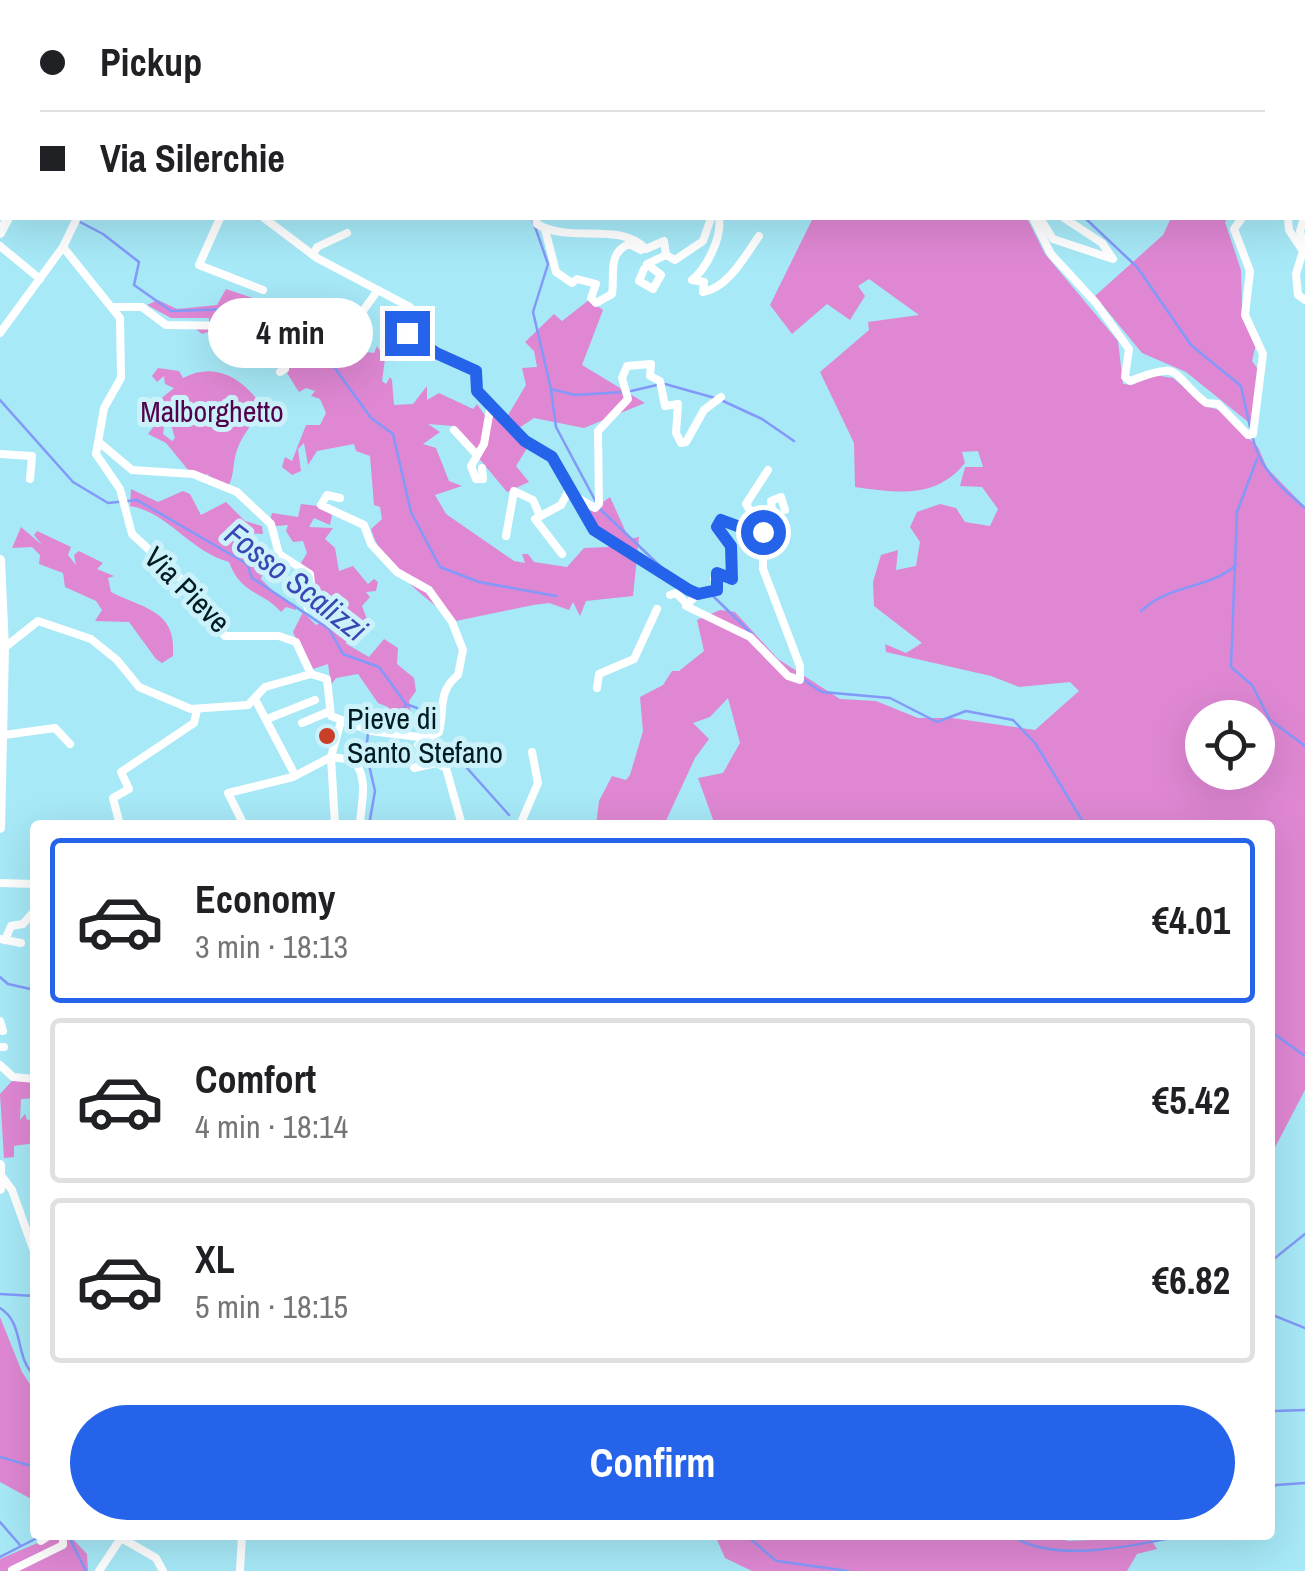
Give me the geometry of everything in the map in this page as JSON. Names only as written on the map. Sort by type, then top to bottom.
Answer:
[{"type":"main road","points":[[0,560],[4,648],[0,828]]},
{"type":"main road","points":[[0,1165],[4,1187]]},
{"type":"street","points":[[0,333],[63,247],[76,220]]},
{"type":"street","points":[[219,220],[199,265],[263,290]]},
{"type":"street","points":[[267,220],[313,255],[410,307],[400,327],[436,353],[476,371],[476,389],[525,441],[552,457],[594,530],[698,594]]},
{"type":"street","points":[[538,220],[546,229],[556,272],[572,283],[578,279],[596,284],[591,298],[596,303],[612,294],[612,266],[619,250],[630,244],[644,252],[664,241],[666,255]]},
{"type":"street","points":[[666,255],[675,260],[704,241],[710,220]]},
{"type":"street","points":[[719,220],[714,244],[702,271],[692,280],[704,282],[703,292],[713,290],[731,274],[758,236]]},
{"type":"street","points":[[1038,220],[1052,254],[1096,302],[1129,349],[1125,378],[1130,381],[1154,369],[1171,372],[1186,380],[1206,404],[1218,404],[1251,434],[1264,354],[1245,315],[1250,271],[1234,229],[1241,220]]},
{"type":"street","points":[[1039,220],[1053,239],[1113,259],[1102,243],[1067,220]]},
{"type":"street","points":[[1288,220],[1289,230],[1303,251]]},
{"type":"street","points":[[1303,220],[1300,231],[1303,251],[1296,282],[1298,296],[1305,300]]},
{"type":"street","points":[[546,229],[633,238],[648,249]]},
{"type":"street","points":[[313,255],[317,247],[347,233]]},
{"type":"street","points":[[0,246],[40,278]]},
{"type":"street","points":[[63,247],[120,318],[121,378],[104,408],[100,443],[132,470],[193,474],[237,492],[272,524],[279,554],[310,574],[311,584],[302,596],[308,608]]},
{"type":"street","points":[[644,269],[639,281],[653,289],[661,275],[648,264],[666,255]]},
{"type":"street","points":[[360,336],[355,322],[378,290]]},
{"type":"street","points":[[114,307],[142,307],[166,325],[247,326],[263,333],[285,369],[280,372]]},
{"type":"street","points":[[570,492],[587,506],[596,508],[600,504],[598,431],[629,391],[622,378],[626,366],[652,364],[650,376],[660,382],[664,406],[678,404],[676,433],[681,443],[686,442],[704,410],[721,397]]},
{"type":"street","points":[[482,468],[482,479],[476,480],[470,466],[484,444],[491,404]]},
{"type":"street","points":[[454,430],[477,455]]},
{"type":"street","name":"Via Pieve","points":[[100,443],[98,459],[124,501],[132,534],[182,580],[226,636],[280,636],[296,642],[311,674],[327,679],[328,712]]},
{"type":"street","points":[[0,454],[32,456],[30,479]]},
{"type":"street","points":[[670,595],[676,593],[684,602],[750,638],[788,676],[802,679],[763,569],[764,536],[746,500],[768,470]]},
{"type":"street","points":[[506,536],[514,490],[528,496],[540,516]]},
{"type":"street","points":[[562,554],[535,523],[561,505],[570,492]]},
{"type":"street","points":[[340,498],[327,496],[320,505],[366,527],[371,544],[397,572],[434,596],[464,650],[458,675],[446,683],[438,732],[418,748],[429,742],[448,750],[414,768],[436,763],[446,768],[461,820]]},
{"type":"street","points":[[755,519],[775,536],[771,501],[781,498],[785,510],[792,498]]},
{"type":"street","points":[[684,602],[718,588],[714,579],[717,573],[728,580],[734,576],[731,546],[717,527],[721,520],[764,536]]},
{"type":"street","points":[[597,688],[599,674],[634,659],[657,609]]},
{"type":"street","points":[[4,648],[38,621],[66,628],[118,660],[140,687],[197,710],[248,705],[265,687],[311,674]]},
{"type":"street","points":[[255,699],[296,775]]},
{"type":"street","points":[[268,720],[315,700]]},
{"type":"street","points":[[119,820],[113,798],[128,789],[121,772],[194,723],[197,710]]},
{"type":"street","points":[[302,723],[328,712],[369,730],[427,738]]},
{"type":"street","points":[[335,820],[332,757],[341,720]]},
{"type":"street","points":[[4,734],[55,728],[70,744]]},
{"type":"street","points":[[522,820],[538,782],[532,752]]},
{"type":"street","points":[[242,820],[228,792],[296,775],[332,757],[354,760],[358,765],[364,788],[361,820]]},
{"type":"street","points":[[0,882],[30,884]]},
{"type":"street","points":[[22,943],[3,939],[11,926],[22,924],[30,915]]},
{"type":"street","points":[[0,1064],[13,1077],[30,1079]]},
{"type":"street","points":[[4,1187],[30,1243]]},
{"type":"street","points":[[12,1570],[64,1545],[64,1540]]},
{"type":"street","points":[[99,1571],[118,1540]]},
{"type":"street","points":[[127,1540],[156,1558],[163,1571]]},
{"type":"street","points":[[240,1571],[242,1540]]},
{"type":"green space","points":[[812,220],[1028,220],[1045,254],[1118,341],[1123,384],[1132,385],[1154,375],[1173,378],[1206,406],[1219,410],[1258,447],[1267,468],[1305,507],[1305,1090],[1275,1147],[1275,820],[713,820],[698,778],[723,773],[740,743],[728,698],[710,717],[693,723],[709,739],[695,758],[666,820],[597,820],[599,801],[612,776],[626,780],[630,775],[643,731],[640,697],[663,685],[672,671],[679,671],[704,651],[697,620],[720,610],[735,612],[778,659],[840,699],[876,701],[918,718],[952,718],[1035,730],[1079,691],[1070,682],[1019,687],[991,676],[886,652],[885,644],[906,653],[922,643],[874,606],[873,582],[881,555],[898,550],[896,570],[916,566],[920,542],[910,527],[917,512],[940,504],[956,508],[965,522],[990,526],[998,509],[982,487],[960,486],[965,467],[983,467],[978,451],[962,452],[965,463],[954,475],[929,488],[901,492],[855,487],[854,443],[820,372],[869,330],[868,322],[919,315],[869,279],[858,286],[865,296],[850,320],[827,304],[792,334],[770,305]]},
{"type":"green space","points":[[1170,220],[1226,220],[1241,270],[1242,307],[1256,344],[1252,361],[1260,372],[1252,425],[1186,372],[1142,353],[1095,296],[1163,235]]},
{"type":"green space","points":[[226,289],[253,298],[251,307],[256,312],[266,307],[276,318],[279,316],[306,349],[327,353],[341,339],[329,329],[322,335],[316,317],[320,314],[350,326],[364,337],[366,352],[374,353],[377,346],[385,359],[382,381],[386,384],[390,377],[392,380],[394,405],[413,404],[427,386],[427,400],[439,393],[473,409],[477,404],[486,417],[493,407],[507,417],[526,385],[522,368],[537,367],[534,351],[525,342],[554,314],[562,321],[589,300],[603,310],[582,365],[645,403],[584,428],[534,418],[516,430],[529,445],[516,466],[529,482],[507,492],[477,456],[477,450],[453,426],[428,424],[440,432],[423,444],[436,448],[449,481],[462,486],[435,495],[446,514],[514,561],[525,563],[522,554],[528,554],[534,562],[567,567],[584,548],[609,547],[586,514],[610,497],[629,539],[639,537],[633,596],[586,601],[580,616],[573,602],[569,610],[549,603],[456,621],[444,612],[394,568],[376,542],[371,529],[382,519],[380,507],[374,505],[370,456],[356,451],[354,444],[317,451],[308,465],[304,443],[298,449],[301,471],[292,475],[282,467],[285,457],[292,461],[306,425],[320,425],[326,413],[320,399],[311,396],[315,391],[306,388],[299,392],[253,328],[235,336],[215,330],[202,334],[191,325],[209,323],[209,318],[171,318],[147,305],[158,300],[177,309],[217,305]]},
{"type":"green space","name":"Malborghetto","points":[[158,368],[179,371],[183,378],[204,372],[223,374],[241,383],[256,398],[256,413],[235,455],[226,489],[205,482],[209,474],[188,478],[189,471],[166,443],[148,434],[160,418],[165,421],[163,434],[172,441],[175,438],[166,408],[158,401],[174,388],[165,384],[164,376],[157,382],[152,376]]},
{"type":"green space","points":[[131,489],[158,502],[183,491],[190,494],[201,515],[226,502],[245,521],[262,526],[263,534],[245,533],[247,543],[257,547],[250,551],[267,560],[261,579],[279,597],[296,605],[296,610],[286,607],[281,612],[246,587],[229,562],[202,549],[156,516],[130,506]]},
{"type":"green space","points":[[301,504],[326,507],[332,515],[330,525],[314,518],[309,527],[333,528],[325,539],[335,548],[339,571],[353,566],[368,584],[374,579],[378,582],[376,591],[366,592],[370,597],[362,606],[368,622],[364,635],[345,643],[369,657],[384,639],[398,648],[397,664],[414,678],[416,691],[409,701],[411,713],[395,731],[365,723],[391,717],[388,707],[378,703],[358,674],[336,678],[331,685],[328,664],[310,670],[293,632],[303,612],[316,625],[328,620],[301,600],[300,592],[314,578],[301,563],[307,553],[303,541],[293,542],[286,531],[288,525],[276,526],[270,521],[272,513],[298,517]]},
{"type":"green space","points":[[21,527],[42,545],[34,535],[37,531],[71,547],[68,555],[76,565],[74,555],[79,551],[103,563],[97,569],[114,576],[108,578],[111,592],[164,620],[173,641],[173,656],[162,663],[156,659],[129,622],[95,621],[102,610],[96,601],[65,587],[63,573],[39,564],[40,555],[32,547],[12,548]]},
{"type":"green space","points":[[12,1081],[30,1081],[30,1098],[21,1099],[20,1120],[25,1114],[30,1120],[30,1144],[14,1146],[14,1157],[4,1158],[0,1094]]},
{"type":"green space","points":[[0,1317],[30,1384],[30,1498],[0,1482]]},
{"type":"green space","points":[[74,1540],[87,1554],[88,1571],[0,1571],[0,1559],[42,1541]]},
{"type":"green space","points":[[717,1540],[1151,1540],[1157,1549],[1137,1554],[1127,1571],[752,1571],[725,1558]]},
{"type":"waterway","points":[[533,220],[548,264],[533,312],[551,389],[575,395],[623,392]]},
{"type":"waterway","points":[[1087,220],[1137,267],[1191,345],[1241,386],[1250,427]]},
{"type":"waterway","points":[[80,222],[139,262],[134,285],[171,311],[232,309],[276,323],[293,346],[334,367],[371,418],[393,434],[411,512],[440,567],[479,582],[556,596]]},
{"type":"waterway","points":[[665,384],[715,398]]},
{"type":"waterway","points":[[631,391],[657,385]]},
{"type":"waterway","points":[[551,390],[556,427],[596,502]]},
{"type":"waterway","name":"Fosso Scalizzi","points":[[0,400],[73,482],[108,503],[137,500],[247,564],[252,578],[329,629],[343,654],[379,667],[406,704],[417,708]]},
{"type":"waterway","points":[[723,401],[762,419],[794,441]]},
{"type":"waterway","points":[[1252,435],[1271,476],[1305,508]]},
{"type":"waterway","points":[[1257,459],[1237,512],[1231,667],[1252,685],[1270,720],[1305,746]]},
{"type":"waterway","points":[[600,509],[660,566]]},
{"type":"waterway","points":[[1141,611],[1165,596],[1214,579],[1236,565]]},
{"type":"waterway","points":[[713,596],[752,634]]},
{"type":"waterway","points":[[802,679],[822,692],[890,698],[937,722],[966,711],[1013,720],[1035,743],[1082,820]]},
{"type":"waterway","points":[[371,726],[392,725],[406,705]]},
{"type":"waterway","name":"Fosso Scalizzi","points":[[423,714],[435,730]]},
{"type":"waterway","points":[[368,733],[366,752],[375,791],[370,820]]},
{"type":"waterway","name":"Fosso Scalizzi","points":[[450,749],[509,815]]},
{"type":"waterway","points":[[0,977],[8,984],[30,989]]},
{"type":"waterway","points":[[1275,1035],[1305,1056]]},
{"type":"waterway","points":[[1275,1258],[1305,1234]]},
{"type":"waterway","points":[[0,1294],[30,1296]]},
{"type":"waterway","points":[[0,1308],[13,1322],[30,1371]]},
{"type":"waterway","points":[[1275,1316],[1305,1328]]},
{"type":"waterway","points":[[1275,1411],[1305,1410]]},
{"type":"waterway","points":[[0,1457],[30,1466]]},
{"type":"waterway","points":[[1275,1486],[1305,1483]]},
{"type":"waterway","points":[[0,1522],[20,1545]]},
{"type":"waterway","points":[[0,1557],[33,1540]]},
{"type":"waterway","points":[[70,1540],[86,1571]]},
{"type":"waterway","points":[[752,1540],[775,1560]]},
{"type":"waterway","points":[[1021,1540],[1072,1551],[1158,1540]]},
{"type":"waterway","points":[[777,1561],[848,1571]]},
{"type":"place","name":"Pieve di Santo Stefano","points":[[327,736]]},
{"type":"route","points":[[407,333],[436,353],[476,371],[477,391],[525,441],[558,464],[575,502],[594,530],[618,549],[664,572],[689,590],[698,594],[717,590],[714,574],[728,580],[734,576],[731,546],[717,527],[721,520],[736,522],[764,536],[763,532]]}]
